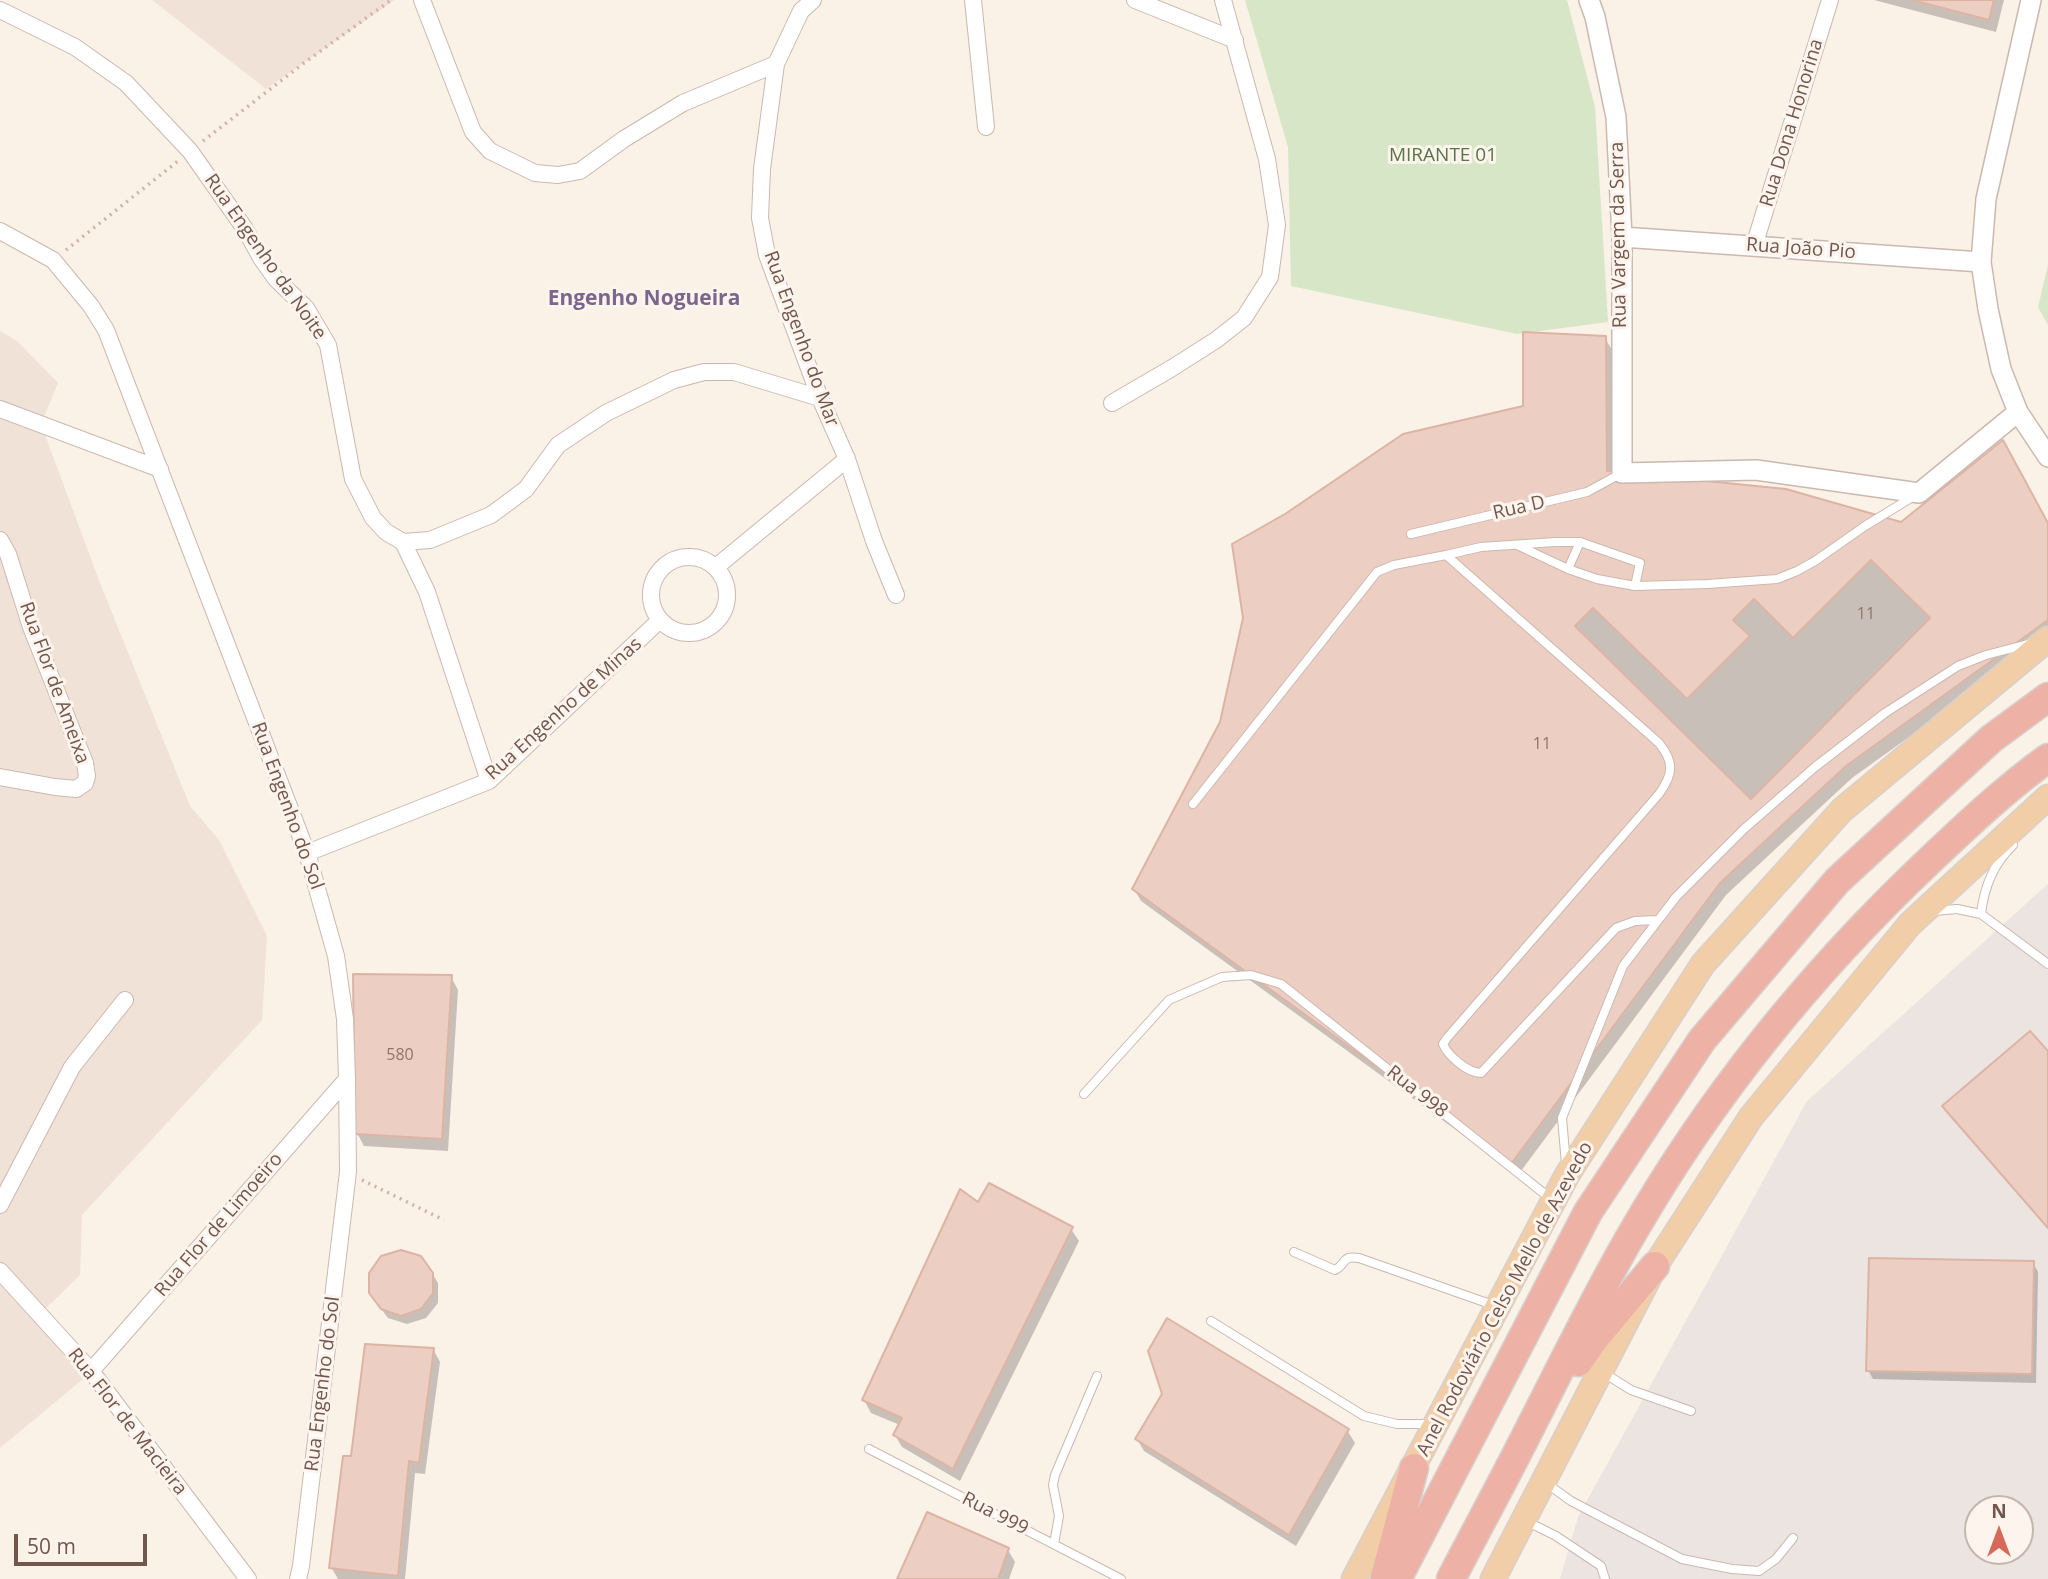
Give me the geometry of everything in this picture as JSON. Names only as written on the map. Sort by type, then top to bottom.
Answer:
[{"type":"highway","name":"Anel Rodoviário Celso Mello de Azevedo","points":[[1397,1579],[1588,1212],[1702,1040],[1837,881],[1991,739],[2048,697]]},
{"type":"highway","points":[[1451,1579],[1633,1232],[1684,1148],[1743,1066],[1875,912],[2023,776],[2048,758]]},
{"type":"highway","points":[[1531,1426],[1594,1339],[1655,1266]]},
{"type":"highway","points":[[1385,1579],[1414,1468]]},
{"type":"main road","name":"Anel Rodoviário Celso Mello de Azevedo","points":[[1354,1579],[1567,1175],[1703,964],[1842,810],[2048,639]]},
{"type":"main road","points":[[1493,1579],[1655,1266],[1751,1118],[1910,924],[2048,797]]},
{"type":"street","points":[[422,0],[472,132],[490,151],[535,173],[558,175],[580,171],[683,103],[776,64]]},
{"type":"street","points":[[973,0],[986,127]]},
{"type":"street","points":[[1135,0],[1236,40]]},
{"type":"street","points":[[1112,403],[1216,340],[1244,318],[1270,277],[1277,225],[1267,159],[1223,0]]},
{"type":"street","name":"Rua Vargem da Serra","points":[[1589,0],[1616,117],[1622,237],[1622,473]]},
{"type":"street","name":"Rua Dona Honorina","points":[[1754,246],[1830,0]]},
{"type":"street","points":[[2031,0],[1986,199],[1981,262],[2001,369],[2018,412],[2048,457]]},
{"type":"street","name":"Rua Engenho do Mar","points":[[805,4],[776,64],[762,169],[760,218],[767,255],[820,398],[847,459],[874,541],[896,595]]},
{"type":"street","name":"Rua Engenho da Noite","points":[[0,10],[75,47],[126,83],[190,151],[245,229],[261,258],[276,279],[306,308],[328,345],[354,479],[373,518],[386,532],[403,542]]},
{"type":"street","name":"Rua Engenho do Sol","points":[[0,231],[53,260],[91,306],[106,330],[307,853],[336,956],[345,1019],[348,1172],[298,1579]]},
{"type":"street","name":"Rua João Pio","points":[[1622,237],[1981,262]]},
{"type":"street","points":[[489,781],[426,592],[403,542],[430,540],[491,515],[526,489],[558,445],[606,413],[674,380],[704,372],[734,372],[820,398]]},
{"type":"street","points":[[0,409],[160,469]]},
{"type":"street","points":[[1622,473],[1755,470],[1919,493],[2018,412]]},
{"type":"street","points":[[716,567],[847,459]]},
{"type":"street","name":"Rua Flor de Ameixa","points":[[0,540],[8,554],[31,627],[85,762],[88,776],[85,783],[76,789],[0,777]]},
{"type":"street","points":[[691,556],[705,559],[716,567],[724,577],[728,590],[722,616],[713,625],[701,632],[684,633],[671,629],[660,621],[651,598],[652,585],[657,573],[667,563],[691,556]]},
{"type":"street","name":"Rua Engenho de Minas","points":[[307,853],[489,781],[660,621]]},
{"type":"street","points":[[0,1205],[72,1067],[125,1000]]},
{"type":"street","name":"Rua Flor de Limoeiro","points":[[91,1371],[347,1079]]},
{"type":"street","name":"Rua Flor de Macieira","points":[[0,1271],[91,1371],[248,1579]]},
{"type":"lane","name":"Rua D","points":[[1411,534],[1587,492],[1622,473]]},
{"type":"lane","points":[[1516,545],[1597,579],[1635,586],[1777,579],[1815,561],[1919,493]]},
{"type":"lane","points":[[1193,804],[1377,572],[1394,565],[1480,547],[1580,542],[1640,563],[1635,586]]},
{"type":"lane","points":[[1568,569],[1580,542]]},
{"type":"lane","points":[[1446,555],[1659,743],[1669,757],[1670,772],[1667,783],[1659,793],[1447,1038],[1443,1044],[1446,1051],[1471,1072],[1480,1073],[1616,928],[1635,921],[1658,920]]},
{"type":"lane","points":[[1567,1175],[1562,1118],[1623,966],[1676,897],[1744,830],[1815,767],[1885,713],[1958,666],[1986,655],[2048,639]]},
{"type":"lane","points":[[1980,914],[1983,892],[1992,872],[2016,842]]},
{"type":"lane","points":[[1910,924],[1930,911],[1956,909],[1980,914],[2048,964]]},
{"type":"lane","name":"Rua 998","points":[[1084,1094],[1169,1000],[1222,976],[1251,975],[1281,984],[1553,1201]]},
{"type":"lane","points":[[1294,1252],[1335,1270],[1340,1268],[1345,1259],[1359,1258],[1498,1307]]},
{"type":"lane","points":[[1211,1321],[1364,1416],[1397,1424],[1437,1424]]},
{"type":"lane","points":[[1602,1372],[1631,1390],[1690,1411]]},
{"type":"lane","points":[[1054,1544],[1059,1516],[1053,1485],[1055,1475],[1097,1376]]},
{"type":"lane","name":"Rua 999","points":[[869,1449],[1121,1579]]},
{"type":"lane","points":[[1543,1481],[1571,1501],[1682,1559],[1731,1569],[1759,1571],[1776,1559],[1793,1538]]},
{"type":"lane","points":[[1523,1520],[1556,1536],[1601,1566],[1605,1579]]},
{"type":"path","points":[[53,260],[304,63],[391,0]]},
{"type":"path","points":[[348,1172],[444,1220]]},
{"type":"shaded area","points":[[152,0],[395,0],[266,89]]},
{"type":"shaded area","points":[[0,331],[17,341],[58,383],[41,424],[100,583],[190,806],[219,840],[267,936],[262,1020],[82,1215],[80,1275],[35,1319],[83,1379],[0,1448]]},
{"type":"shaded area","points":[[2048,884],[2048,1579],[1560,1579],[1578,1517],[1807,1101]]},
{"type":"green space","name":"MIRANTE 01","points":[[1245,0],[1567,0],[1595,107],[1608,322],[1517,334],[1291,286],[1288,147]]},
{"type":"green space","points":[[2048,265],[2048,325],[2038,307]]},
{"type":"building","points":[[1912,0],[1994,0],[1989,20]]},
{"type":"building","points":[[1523,332],[1606,336],[1607,471],[1786,489],[1901,522],[2003,440],[2048,523],[2048,620],[1846,766],[1720,883],[1511,1164],[1132,889],[1220,722],[1243,618],[1232,544],[1285,514],[1403,434],[1523,406]]},
{"type":"building","points":[[1871,560],[1930,618],[1751,799],[1575,626],[1593,608],[1687,699],[1750,636],[1733,620],[1754,599],[1793,638]]},
{"type":"building","points":[[353,974],[452,975],[442,1139],[355,1134]]},
{"type":"building","points":[[2030,1031],[2048,1051],[2048,1228],[1942,1106]]},
{"type":"building","points":[[989,1183],[1073,1227],[953,1469],[893,1435],[902,1418],[862,1400],[960,1189],[978,1202]]},
{"type":"building","points":[[401,1250],[421,1256],[433,1273],[433,1293],[421,1309],[401,1316],[381,1309],[369,1293],[369,1273],[381,1256]]},
{"type":"building","points":[[1869,1258],[2034,1261],[2032,1374],[1866,1371]]},
{"type":"building","points":[[1167,1318],[1349,1429],[1289,1535],[1135,1439],[1162,1394],[1148,1351]]},
{"type":"building","points":[[365,1344],[434,1348],[419,1463],[409,1461],[398,1576],[329,1568],[343,1456],[351,1456]]},
{"type":"building","points":[[927,1512],[1009,1548],[998,1579],[897,1579]]},
{"type":"district","name":"Engenho Nogueira","points":[[644,299]]}]
